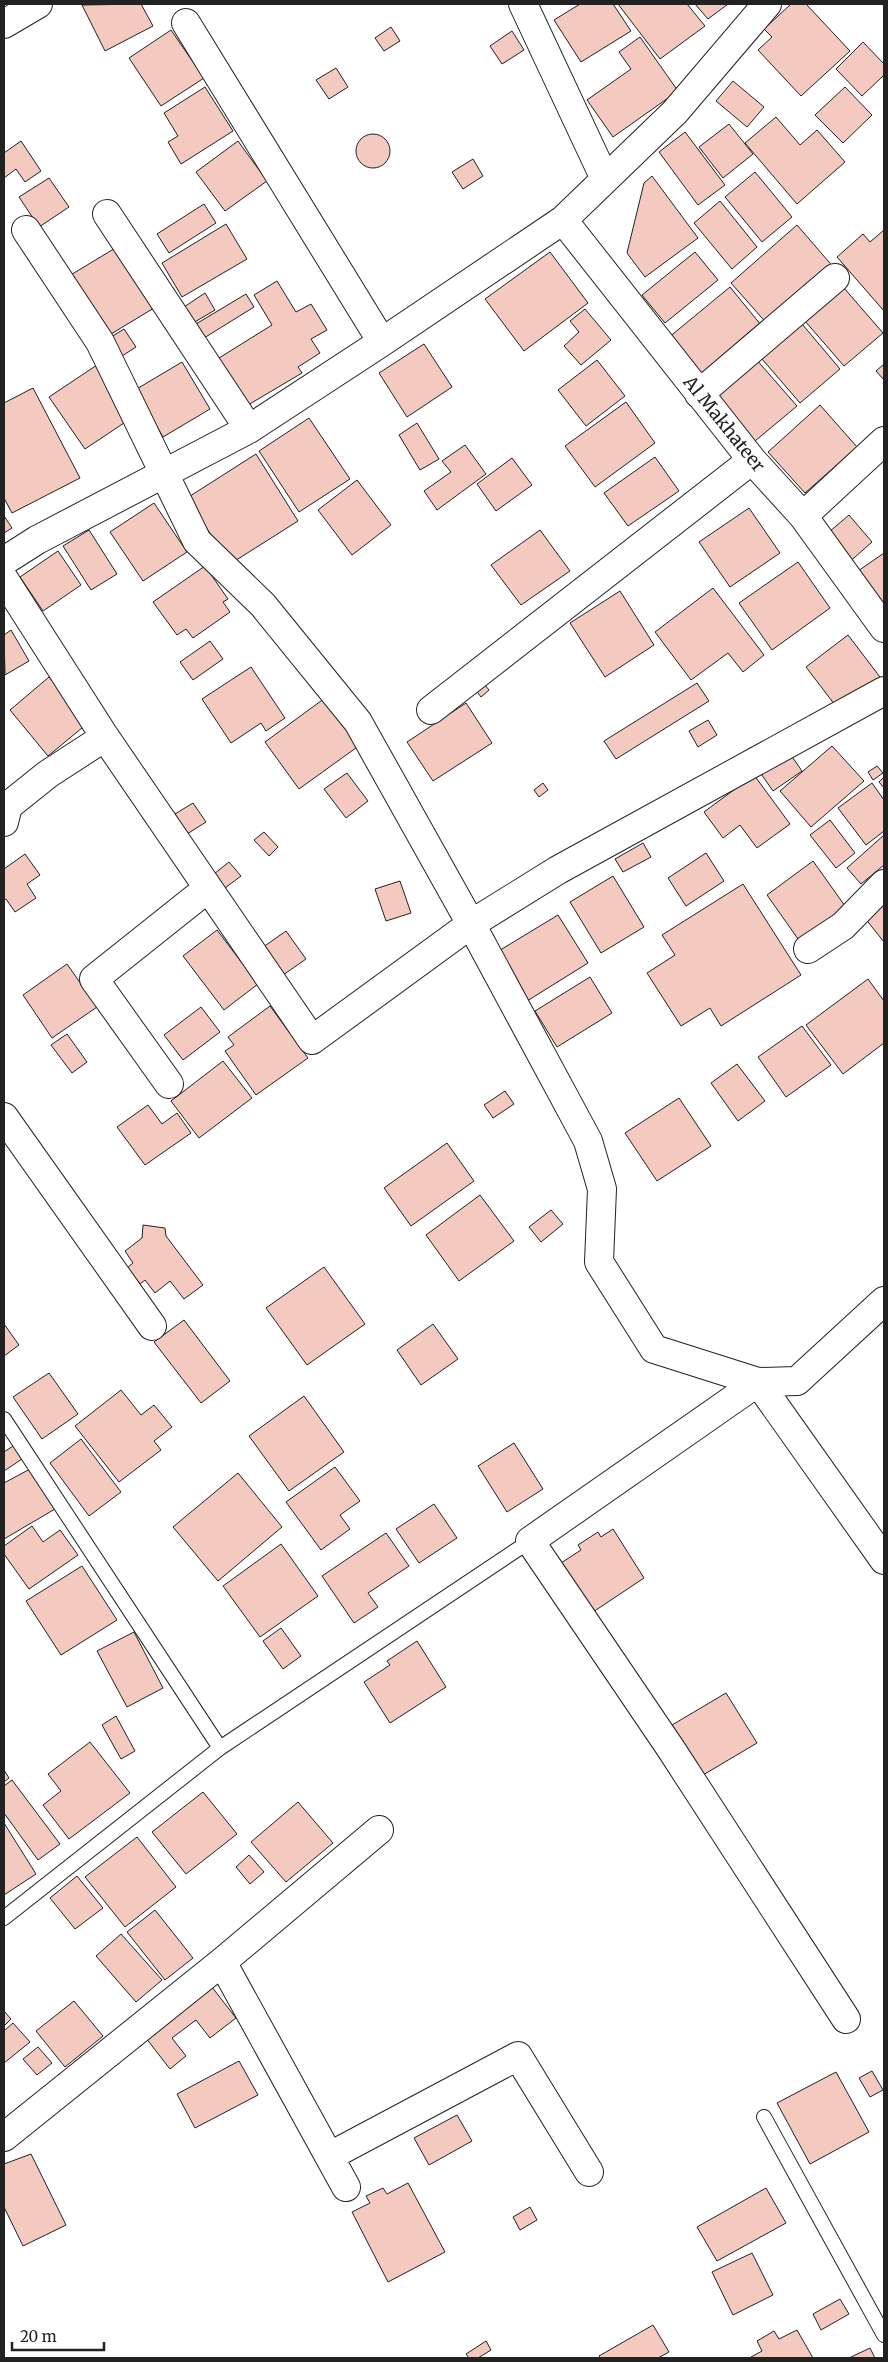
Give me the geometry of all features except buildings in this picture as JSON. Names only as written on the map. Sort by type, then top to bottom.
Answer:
[{"type":"street","points":[[4,24],[38,4]]},
{"type":"street","points":[[523,4],[606,178]]},
{"type":"street","points":[[4,561],[37,540],[249,429],[563,220],[675,112],[767,4]]},
{"type":"street","points":[[186,23],[382,342]]},
{"type":"street","points":[[107,214],[249,429]]},
{"type":"street","name":"Al Makhateer","points":[[563,220],[752,460],[803,516],[884,628]]},
{"type":"street","points":[[26,230],[100,342],[198,541],[263,605],[358,722],[471,924],[588,1141],[602,1189],[599,1262],[654,1349],[758,1382],[797,1381],[884,1301]]},
{"type":"street","points":[[700,394],[835,278]]},
{"type":"street","points":[[803,516],[884,441]]},
{"type":"street","points":[[431,710],[752,460]]},
{"type":"street","points":[[4,579],[105,736],[207,889],[312,1040],[471,924],[558,870],[884,691]]},
{"type":"street","points":[[4,822],[8,806],[48,774],[105,736]]},
{"type":"street","points":[[808,949],[843,926],[884,884]]},
{"type":"street","points":[[169,1084],[94,979],[207,889]]},
{"type":"street","points":[[4,1117],[152,1326]]},
{"type":"street","points":[[758,1382],[530,1541],[676,1758],[846,2019]]},
{"type":"street","points":[[758,1382],[884,1560]]},
{"type":"street","points":[[4,2137],[222,1962],[379,1830]]},
{"type":"street","points":[[222,1962],[346,2187]]},
{"type":"street","points":[[330,2156],[518,2056],[589,2172]]},
{"type":"lane","points":[[4,1419],[220,1748]]},
{"type":"lane","points":[[4,1918],[220,1748],[530,1541]]},
{"type":"lane","points":[[764,2116],[884,2335]]}]
